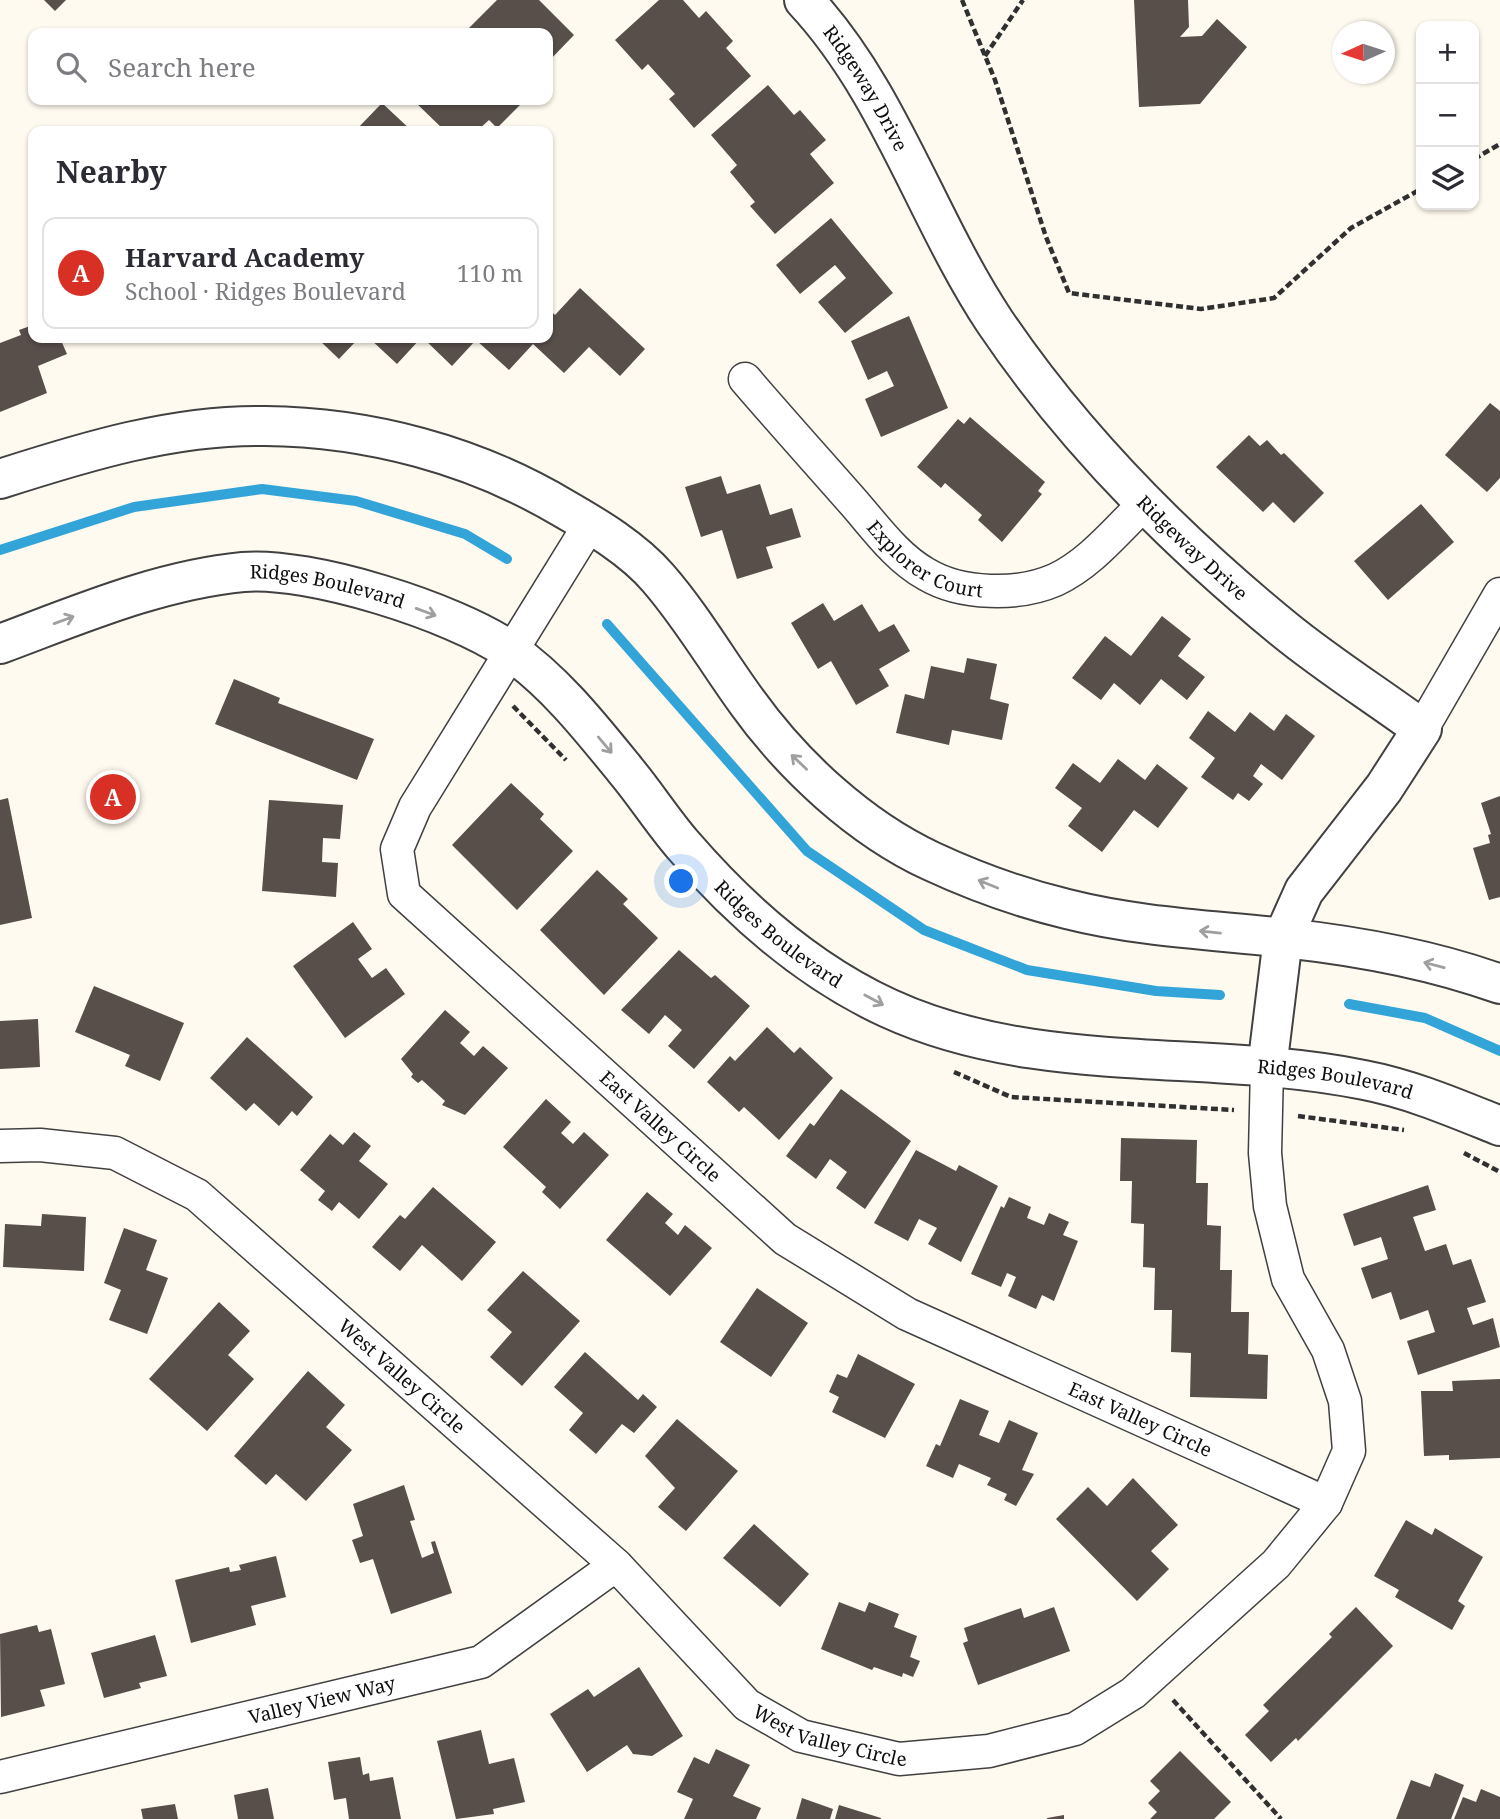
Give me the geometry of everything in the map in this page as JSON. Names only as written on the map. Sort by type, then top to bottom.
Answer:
[{"type":"street","name":"Ridgeway Drive","points":[[803,0],[846,51],[871,93],[966,275],[996,323],[1038,380],[1144,504],[1205,562],[1287,632],[1422,729]]},
{"type":"street","name":"Explorer Court","points":[[745,379],[894,549],[926,574],[963,587],[996,591],[1030,587],[1054,580],[1080,566],[1144,504]]},
{"type":"street","points":[[0,479],[78,454],[145,439],[262,425],[325,429],[384,439],[486,469],[526,486],[590,524],[655,574],[689,617],[748,705],[793,758],[879,831],[930,861],[1002,889],[1066,909],[1197,930],[1347,946],[1415,959],[1500,984]]},
{"type":"street","name":"East Valley Circle","points":[[590,524],[415,807],[397,849],[404,894],[785,1239],[907,1314],[1326,1503]]},
{"type":"street","name":"Ridges Boulevard","points":[[0,644],[124,598],[245,572],[294,573],[348,586],[478,631],[511,651],[572,706],[681,844],[739,905],[792,950],[843,984],[888,1008],[933,1025],[994,1041],[1063,1053],[1267,1068],[1362,1079],[1421,1094],[1500,1126]]},
{"type":"street","points":[[1267,1068],[1283,938],[1304,891],[1384,788],[1422,729],[1500,594]]},
{"type":"street","name":"West Valley Circle","points":[[0,1146],[40,1145],[115,1153],[197,1195],[616,1565],[747,1705],[801,1737],[899,1759],[989,1751],[1075,1729],[1133,1693],[1153,1676],[1276,1564],[1326,1503],[1349,1451],[1345,1401],[1328,1350],[1289,1279],[1270,1206],[1265,1153],[1267,1068]]},
{"type":"street","name":"Valley View Way","points":[[0,1777],[481,1662],[616,1565]]},
{"type":"path","points":[[962,0],[985,57],[1046,237],[1069,293],[1201,309],[1274,298],[1351,228],[1416,192]]},
{"type":"path","points":[[985,57],[1023,0]]},
{"type":"path","points":[[1479,156],[1500,144]]},
{"type":"path","points":[[1266,1112],[1411,1131]]},
{"type":"path","points":[[1457,1150],[1500,1172]]},
{"type":"path","points":[[1153,1676],[1200,1733],[1281,1819]]},
{"type":"building","points":[[44,0],[66,0],[55,11]]},
{"type":"building","points":[[497,0],[539,0],[574,35],[553,57],[553,28],[469,28]]},
{"type":"building","points":[[659,0],[683,0],[699,18],[706,11],[733,41],[726,48],[751,76],[694,128],[669,99],[675,94],[648,64],[642,70],[615,40]]},
{"type":"building","points":[[1134,0],[1188,0],[1189,27],[1180,37],[1202,36],[1217,19],[1247,47],[1200,104],[1139,107]]},
{"type":"building","points":[[768,85],[794,115],[800,110],[826,140],[810,154],[834,183],[775,234],[750,206],[755,202],[730,172],[737,165],[711,135]]},
{"type":"building","points":[[380,105],[384,105],[407,126],[360,126]]},
{"type":"building","points":[[418,105],[520,105],[499,126],[489,120],[482,126],[440,126]]},
{"type":"building","points":[[831,218],[893,293],[845,333],[818,302],[846,278],[835,265],[800,294],[776,265]]},
{"type":"building","points":[[580,288],[645,349],[620,376],[589,347],[564,373],[533,344],[509,370],[479,343],[553,343],[553,313],[555,315]]},
{"type":"building","points":[[909,316],[948,408],[881,437],[865,399],[894,386],[887,371],[868,380],[851,341]]},
{"type":"building","points":[[28,327],[28,343],[62,343],[67,354],[38,366],[47,393],[0,412],[0,343],[21,335],[19,330]]},
{"type":"building","points":[[322,343],[354,343],[339,359]]},
{"type":"building","points":[[374,343],[416,343],[397,364]]},
{"type":"building","points":[[428,343],[473,343],[452,366]]},
{"type":"building","points":[[1490,403],[1500,411],[1500,478],[1487,492],[1445,455]]},
{"type":"building","points":[[970,417],[1045,482],[1038,491],[1042,494],[1002,542],[978,520],[982,515],[945,483],[941,488],[917,467],[958,419],[964,424]]},
{"type":"building","points":[[1249,435],[1260,446],[1267,440],[1281,455],[1284,453],[1324,493],[1294,523],[1273,502],[1263,512],[1216,467]]},
{"type":"building","points":[[721,476],[727,494],[760,484],[770,515],[792,508],[801,537],[766,547],[773,568],[737,579],[722,530],[701,537],[685,487]]},
{"type":"building","points":[[1421,504],[1454,542],[1388,600],[1354,561]]},
{"type":"building","points":[[823,603],[834,621],[862,604],[879,632],[894,624],[910,651],[879,669],[889,686],[856,705],[831,661],[818,669],[791,623]]},
{"type":"building","points":[[1162,616],[1191,639],[1178,656],[1205,677],[1187,700],[1161,679],[1140,705],[1114,683],[1101,700],[1072,678],[1105,636],[1131,656]]},
{"type":"building","points":[[967,658],[997,664],[990,699],[1009,704],[1002,740],[952,730],[949,745],[896,733],[905,694],[924,699],[931,666],[964,673]]},
{"type":"building","points":[[234,679],[280,698],[278,703],[374,739],[357,780],[215,724]]},
{"type":"building","points":[[1208,711],[1235,732],[1250,712],[1274,731],[1286,714],[1315,736],[1282,780],[1261,764],[1253,776],[1263,784],[1249,801],[1238,793],[1233,800],[1201,777],[1215,758],[1189,738]]},
{"type":"building","points":[[1118,759],[1145,780],[1157,764],[1188,788],[1158,828],[1134,810],[1102,852],[1068,826],[1082,808],[1055,788],[1073,763],[1100,783]]},
{"type":"building","points":[[511,783],[544,814],[540,819],[573,851],[517,910],[452,845]]},
{"type":"building","points":[[1500,796],[1500,897],[1489,900],[1473,848],[1490,843],[1488,835],[1491,834],[1481,803]]},
{"type":"building","points":[[8,798],[32,918],[0,925],[0,800]]},
{"type":"building","points":[[269,800],[343,805],[340,839],[323,838],[322,862],[338,863],[336,897],[262,891]]},
{"type":"building","points":[[597,870],[628,899],[623,904],[658,938],[604,995],[540,930]]},
{"type":"building","points":[[353,922],[372,949],[358,959],[372,978],[386,968],[405,994],[345,1038],[293,966]]},
{"type":"building","points":[[679,950],[711,978],[715,975],[750,1006],[694,1069],[668,1046],[682,1030],[665,1015],[649,1034],[621,1010]]},
{"type":"building","points":[[94,986],[184,1023],[160,1081],[125,1066],[130,1055],[75,1032]]},
{"type":"building","points":[[445,1010],[470,1032],[460,1043],[474,1056],[483,1046],[508,1068],[465,1115],[442,1105],[445,1101],[422,1080],[418,1083],[411,1077],[413,1074],[401,1059]]},
{"type":"building","points":[[38,1019],[40,1067],[0,1069],[0,1021]]},
{"type":"building","points":[[767,1027],[794,1053],[800,1047],[833,1078],[779,1140],[744,1107],[739,1112],[707,1082],[730,1056],[735,1061]]},
{"type":"building","points":[[247,1037],[313,1097],[297,1116],[292,1111],[279,1126],[254,1103],[246,1111],[210,1078]]},
{"type":"building","points":[[841,1089],[911,1141],[865,1209],[836,1188],[847,1172],[830,1159],[816,1179],[786,1156],[810,1123],[814,1126]]},
{"type":"building","points":[[546,1099],[571,1122],[561,1133],[573,1144],[584,1132],[609,1155],[560,1209],[542,1192],[546,1187],[503,1147]]},
{"type":"building","points":[[354,1132],[371,1146],[359,1161],[388,1184],[359,1219],[339,1202],[332,1211],[318,1200],[325,1191],[300,1170],[330,1134],[343,1145]]},
{"type":"building","points":[[1121,1138],[1197,1140],[1196,1183],[1208,1183],[1207,1225],[1221,1226],[1220,1270],[1232,1270],[1231,1312],[1249,1312],[1248,1354],[1268,1355],[1267,1399],[1190,1397],[1191,1353],[1171,1352],[1172,1310],[1154,1310],[1155,1268],[1143,1267],[1144,1224],[1131,1223],[1132,1181],[1120,1181]]},
{"type":"building","points":[[916,1150],[956,1171],[959,1165],[998,1186],[961,1262],[928,1244],[937,1228],[919,1219],[908,1241],[874,1223]]},
{"type":"building","points":[[1428,1185],[1436,1210],[1413,1217],[1425,1251],[1446,1244],[1453,1265],[1471,1259],[1486,1302],[1467,1308],[1473,1325],[1493,1318],[1500,1347],[1418,1375],[1407,1341],[1435,1332],[1428,1310],[1400,1320],[1391,1292],[1372,1299],[1361,1268],[1388,1259],[1381,1237],[1354,1246],[1343,1214]]},
{"type":"building","points":[[433,1187],[496,1242],[462,1281],[422,1245],[400,1271],[372,1247],[400,1215],[405,1219]]},
{"type":"building","points":[[647,1192],[673,1214],[665,1223],[678,1235],[685,1225],[712,1248],[670,1296],[606,1240]]},
{"type":"building","points":[[1009,1197],[1031,1207],[1027,1218],[1044,1225],[1049,1213],[1069,1222],[1063,1235],[1078,1241],[1054,1301],[1042,1295],[1036,1309],[1008,1296],[1016,1277],[1007,1273],[1001,1287],[971,1274],[1001,1206],[1004,1208]]},
{"type":"building","points":[[42,1214],[86,1217],[84,1271],[3,1267],[5,1224],[41,1226]]},
{"type":"building","points":[[124,1228],[157,1240],[146,1270],[168,1278],[147,1334],[109,1320],[121,1290],[104,1283]]},
{"type":"building","points":[[523,1271],[580,1321],[522,1386],[490,1357],[512,1332],[487,1310]]},
{"type":"building","points":[[757,1288],[808,1323],[771,1377],[720,1342]]},
{"type":"building","points":[[219,1302],[250,1331],[228,1355],[254,1379],[207,1431],[149,1379]]},
{"type":"building","points":[[585,1352],[638,1400],[643,1394],[657,1407],[634,1433],[622,1424],[596,1454],[569,1430],[583,1413],[554,1387]]},
{"type":"building","points":[[858,1354],[915,1384],[885,1438],[832,1412],[839,1397],[829,1392],[837,1374],[847,1378]]},
{"type":"building","points":[[308,1371],[345,1405],[326,1427],[352,1450],[306,1501],[276,1474],[266,1485],[234,1456]]},
{"type":"building","points":[[1500,1379],[1500,1458],[1449,1460],[1449,1455],[1424,1456],[1421,1391],[1453,1391],[1452,1381]]},
{"type":"building","points":[[960,1399],[989,1411],[979,1435],[999,1443],[1009,1420],[1038,1433],[1022,1470],[1034,1474],[1016,1506],[1004,1500],[1007,1494],[987,1485],[991,1478],[959,1464],[953,1478],[926,1466],[936,1444],[940,1446]]},
{"type":"building","points":[[677,1419],[738,1471],[686,1531],[658,1507],[675,1488],[645,1456]]},
{"type":"building","points":[[1133,1478],[1178,1525],[1151,1551],[1169,1569],[1137,1601],[1056,1519],[1088,1487],[1107,1506]]},
{"type":"building","points":[[404,1485],[415,1520],[410,1521],[422,1558],[434,1553],[431,1542],[435,1541],[452,1593],[391,1614],[373,1559],[360,1563],[352,1540],[363,1536],[353,1504]]},
{"type":"building","points":[[1406,1520],[1432,1535],[1435,1528],[1483,1557],[1458,1601],[1465,1606],[1452,1630],[1395,1597],[1399,1590],[1374,1576]]},
{"type":"building","points":[[754,1524],[809,1574],[780,1607],[723,1558]]},
{"type":"building","points":[[276,1556],[286,1597],[251,1606],[256,1625],[191,1643],[175,1580],[229,1567],[230,1572],[241,1570],[239,1565]]},
{"type":"building","points":[[839,1602],[865,1612],[869,1602],[899,1614],[894,1627],[917,1636],[910,1657],[920,1661],[913,1677],[903,1673],[902,1677],[874,1667],[872,1670],[821,1649]]},
{"type":"building","points":[[1054,1607],[1070,1651],[978,1685],[963,1643],[968,1641],[964,1628],[1021,1608],[1024,1618]]},
{"type":"building","points":[[1356,1607],[1393,1646],[1298,1741],[1296,1738],[1271,1762],[1245,1735],[1269,1711],[1263,1705],[1332,1637],[1329,1634]]},
{"type":"building","points":[[37,1625],[39,1632],[51,1629],[65,1684],[40,1690],[45,1706],[1,1717],[0,1634]]},
{"type":"building","points":[[155,1635],[167,1676],[139,1683],[141,1688],[104,1698],[91,1653]]},
{"type":"building","points":[[639,1667],[683,1736],[652,1756],[633,1754],[627,1745],[587,1772],[550,1714],[588,1689],[594,1697]]},
{"type":"building","points":[[481,1730],[489,1764],[514,1758],[525,1802],[493,1809],[494,1814],[456,1819],[437,1741]]},
{"type":"building","points":[[716,1749],[750,1765],[733,1796],[761,1808],[756,1819],[684,1819],[693,1799],[677,1792],[694,1757],[709,1764]]},
{"type":"building","points":[[1180,1751],[1231,1802],[1214,1819],[1150,1819],[1157,1812],[1148,1803],[1160,1791],[1150,1781]]},
{"type":"building","points":[[360,1757],[363,1775],[369,1773],[370,1781],[393,1777],[401,1819],[349,1819],[346,1798],[334,1800],[328,1762]]},
{"type":"building","points":[[1435,1773],[1464,1785],[1451,1819],[1396,1819],[1411,1780],[1430,1787]]},
{"type":"building","points":[[268,1788],[274,1819],[238,1819],[234,1795]]},
{"type":"building","points":[[1481,1789],[1500,1797],[1500,1819],[1454,1819],[1463,1797],[1476,1802]]},
{"type":"building","points":[[802,1798],[833,1809],[830,1819],[796,1819]]},
{"type":"building","points":[[175,1804],[178,1819],[143,1819],[141,1809]]},
{"type":"building","points":[[839,1805],[881,1818],[881,1819],[835,1819]]},
{"type":"building","points":[[1064,1815],[1064,1819],[1047,1819],[1047,1818]]},
{"type":"waterway","points":[[0,550],[134,507],[262,489],[356,501],[465,534],[507,559]]},
{"type":"waterway","points":[[607,624],[807,851],[924,930],[1027,970],[1156,991],[1220,995]]},
{"type":"waterway","points":[[1349,1004],[1425,1018],[1500,1051]]},
{"type":"place","name":"Harvard Academy","points":[[113,797]]}]
